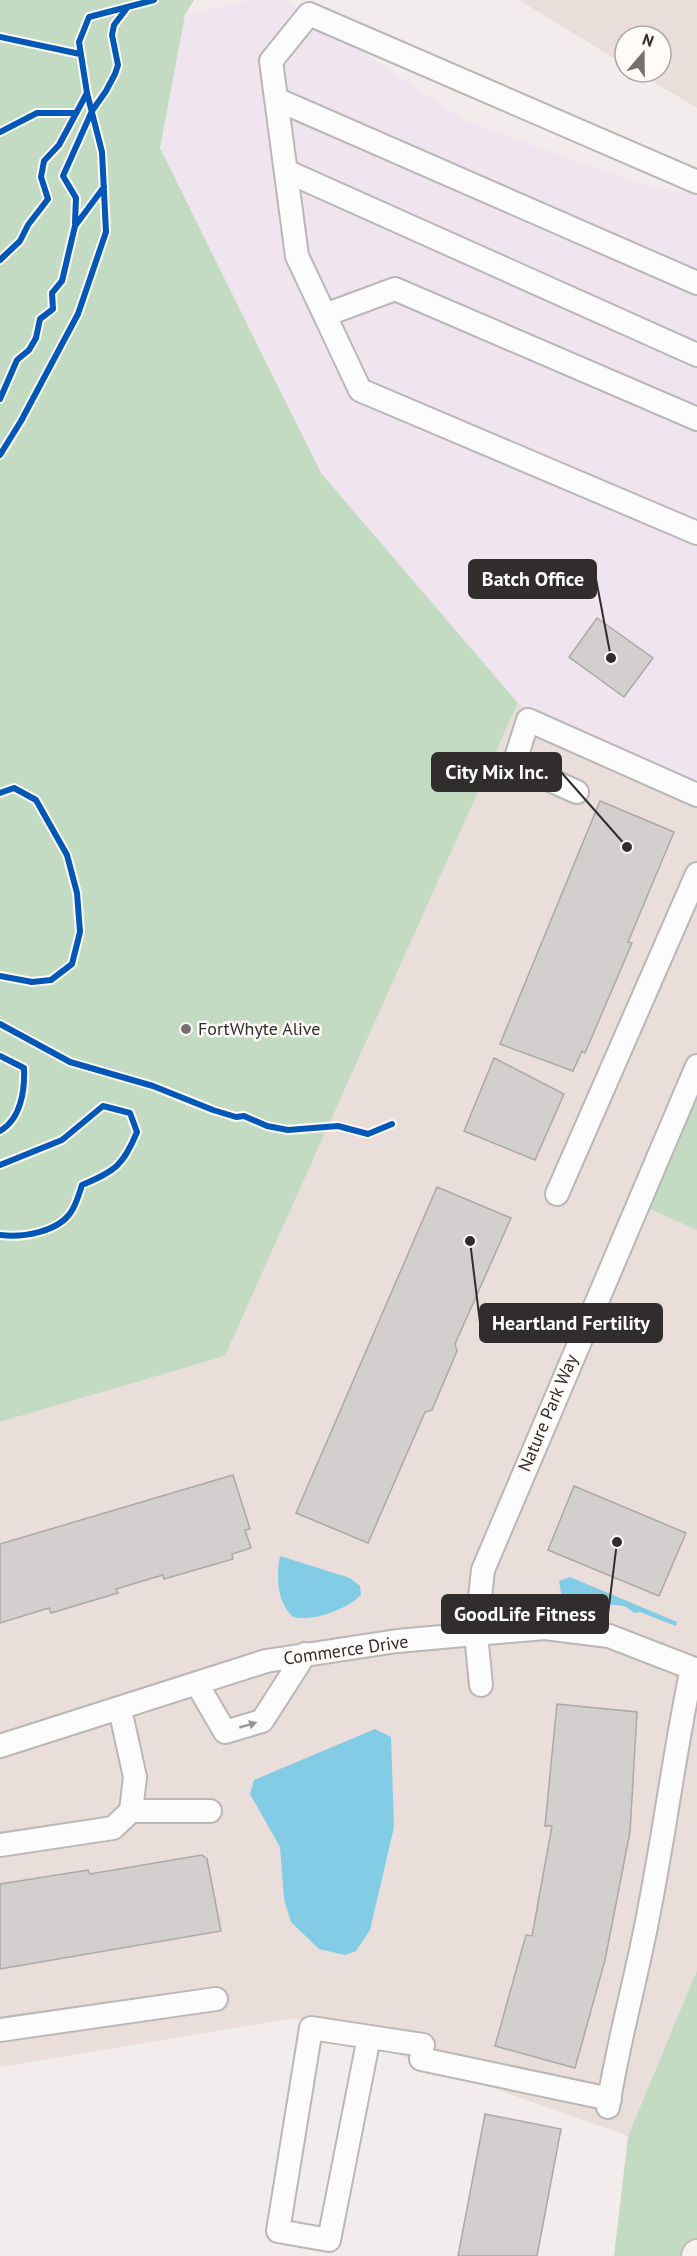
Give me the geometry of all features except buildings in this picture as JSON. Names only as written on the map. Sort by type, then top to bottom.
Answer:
[{"type":"street","points":[[697,182],[309,14],[271,61],[297,255],[360,390],[697,533]]},
{"type":"street","points":[[276,99],[697,283]]},
{"type":"street","points":[[286,171],[697,355]]},
{"type":"street","points":[[325,315],[395,289],[697,418]]},
{"type":"street","points":[[577,792],[514,764],[528,720],[697,795]]},
{"type":"street","points":[[557,1194],[697,874]]},
{"type":"street","name":"Nature Park Way","points":[[481,1685],[476,1634],[483,1570],[697,1066]]},
{"type":"street","name":"Commerce Drive","points":[[0,1746],[266,1661],[398,1641],[545,1628],[609,1636],[694,1669]]},
{"type":"street","points":[[197,1684],[225,1732],[262,1721],[306,1654]]},
{"type":"street","points":[[369,2037],[329,2248],[278,2231],[311,2028],[369,2037],[609,2103],[615,2062],[649,1911],[673,1757],[694,1669]]},
{"type":"street","points":[[0,1845],[113,1828],[131,1811],[135,1777],[120,1709]]},
{"type":"street","points":[[131,1811],[210,1811]]},
{"type":"street","points":[[0,2030],[216,1999]]},
{"type":"shaded area","points":[[250,0],[286,0],[466,121],[637,183],[697,195],[697,783],[518,703],[321,473],[160,147],[185,15]]},
{"type":"shaded area","points":[[519,0],[697,0],[697,108],[657,84],[673,84],[673,24],[613,24],[613,58]]},
{"type":"shaded area","points":[[518,703],[697,783],[697,1066],[638,1204],[697,1230],[697,1970],[628,2136],[294,2018],[0,2067],[0,1422],[225,1356]]},
{"type":"green space","name":"FortWhyte Alive","points":[[0,0],[194,0],[185,15],[160,148],[321,473],[518,703],[225,1356],[0,1422]]},
{"type":"green space","points":[[697,1066],[697,1230],[638,1204]]},
{"type":"green space","points":[[697,1970],[697,2256],[614,2256],[628,2136]]},
{"type":"water","points":[[280,1556],[350,1578],[360,1586],[361,1595],[330,1613],[311,1618],[293,1617],[284,1604],[279,1589]]},
{"type":"water","points":[[570,1577],[677,1622],[676,1626],[640,1612],[635,1613],[624,1606],[606,1604],[604,1599],[591,1594],[577,1603],[562,1599],[559,1581]]},
{"type":"water","points":[[375,1729],[391,1737],[394,1827],[370,1930],[356,1951],[345,1955],[319,1949],[291,1922],[284,1899],[280,1847],[250,1794],[254,1780]]},
{"type":"cycle path","points":[[0,455],[21,421],[78,314],[106,232],[102,152],[87,93],[79,42],[89,17],[154,0]]},
{"type":"cycle path","points":[[75,223],[76,198],[63,176],[92,111],[115,74],[118,65],[112,35],[114,25],[127,8]]},
{"type":"cycle path","points":[[0,37],[80,54]]},
{"type":"cycle path","points":[[0,260],[20,241],[28,225],[48,199],[41,177],[44,161],[59,145],[87,93]]},
{"type":"cycle path","points":[[0,132],[37,113],[75,113]]},
{"type":"cycle path","points":[[0,399],[17,360],[29,350],[36,338],[40,319],[53,309],[52,293],[62,281],[75,226],[104,187]]},
{"type":"cycle path","points":[[0,793],[14,788],[36,800],[67,855],[77,893],[80,932],[72,964],[51,980],[32,982],[0,976]]},
{"type":"cycle path","points":[[0,1024],[70,1062],[153,1086],[213,1110],[236,1117],[244,1116],[267,1126],[288,1130],[338,1126],[368,1134],[392,1124]]},
{"type":"cycle path","points":[[0,1056],[24,1068],[22,1094],[17,1112],[7,1126],[0,1131]]},
{"type":"cycle path","points":[[0,1165],[62,1140],[103,1106],[130,1113],[137,1132],[127,1153],[117,1166],[103,1176],[82,1185],[74,1206],[65,1219],[39,1232],[0,1235]]},
{"type":"place","name":"Batch Office","points":[[611,658]]},
{"type":"place","name":"City Mix Inc.","points":[[627,847]]},
{"type":"place","name":"FortWhyte Alive","points":[[186,1029]]},
{"type":"place","name":"Heartland Fertility","points":[[470,1241]]},
{"type":"place","name":"GoodLife Fitness","points":[[617,1542]]}]
